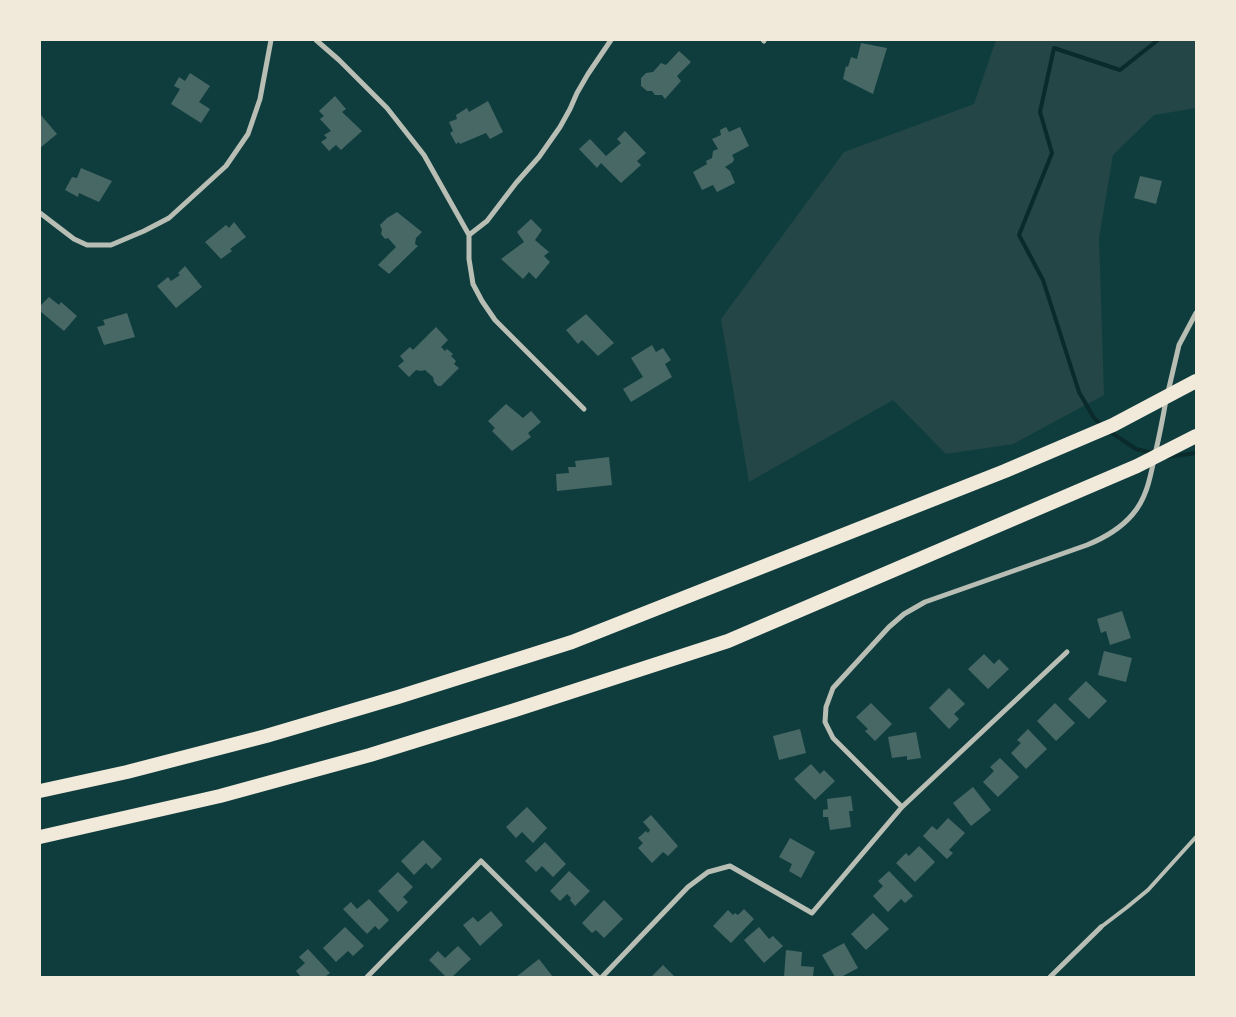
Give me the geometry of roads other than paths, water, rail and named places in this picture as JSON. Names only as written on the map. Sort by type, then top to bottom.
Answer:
[{"type":"highway","points":[[40,791],[127,772],[266,736],[398,698],[572,642],[1006,471],[1113,425],[1196,381]]},
{"type":"highway","points":[[40,837],[220,796],[370,755],[728,641],[1137,466],[1196,436]]},
{"type":"street","points":[[40,213],[74,239],[87,245],[111,245],[144,232],[170,218],[226,166],[248,134],[260,99],[271,40]]},
{"type":"street","points":[[316,40],[340,60],[387,108],[424,155],[469,235],[473,284],[482,301],[495,320],[584,409]]},
{"type":"street","points":[[469,235],[487,221],[539,157],[560,127],[580,87],[611,40]]},
{"type":"street","points":[[902,807],[833,738],[825,722],[826,707],[834,688],[904,614],[925,602],[1104,538],[1132,515],[1143,499],[1150,481],[1179,345],[1196,313]]},
{"type":"street","points":[[367,977],[481,861],[600,977],[688,887],[708,872],[730,866],[812,913],[902,807],[1067,652]]},
{"type":"street","points":[[1050,977],[1101,927]]},
{"type":"lane","points":[[1101,927],[1148,890],[1196,838]]},
{"type":"waterway","points":[[1103,426],[1094,418],[1079,392],[1043,280],[1019,235],[1052,153],[1040,112],[1054,48],[1120,70],[1158,40]]},
{"type":"waterway","points":[[1109,431],[1136,449],[1153,453]]},
{"type":"waterway","points":[[1167,457],[1196,453]]}]
